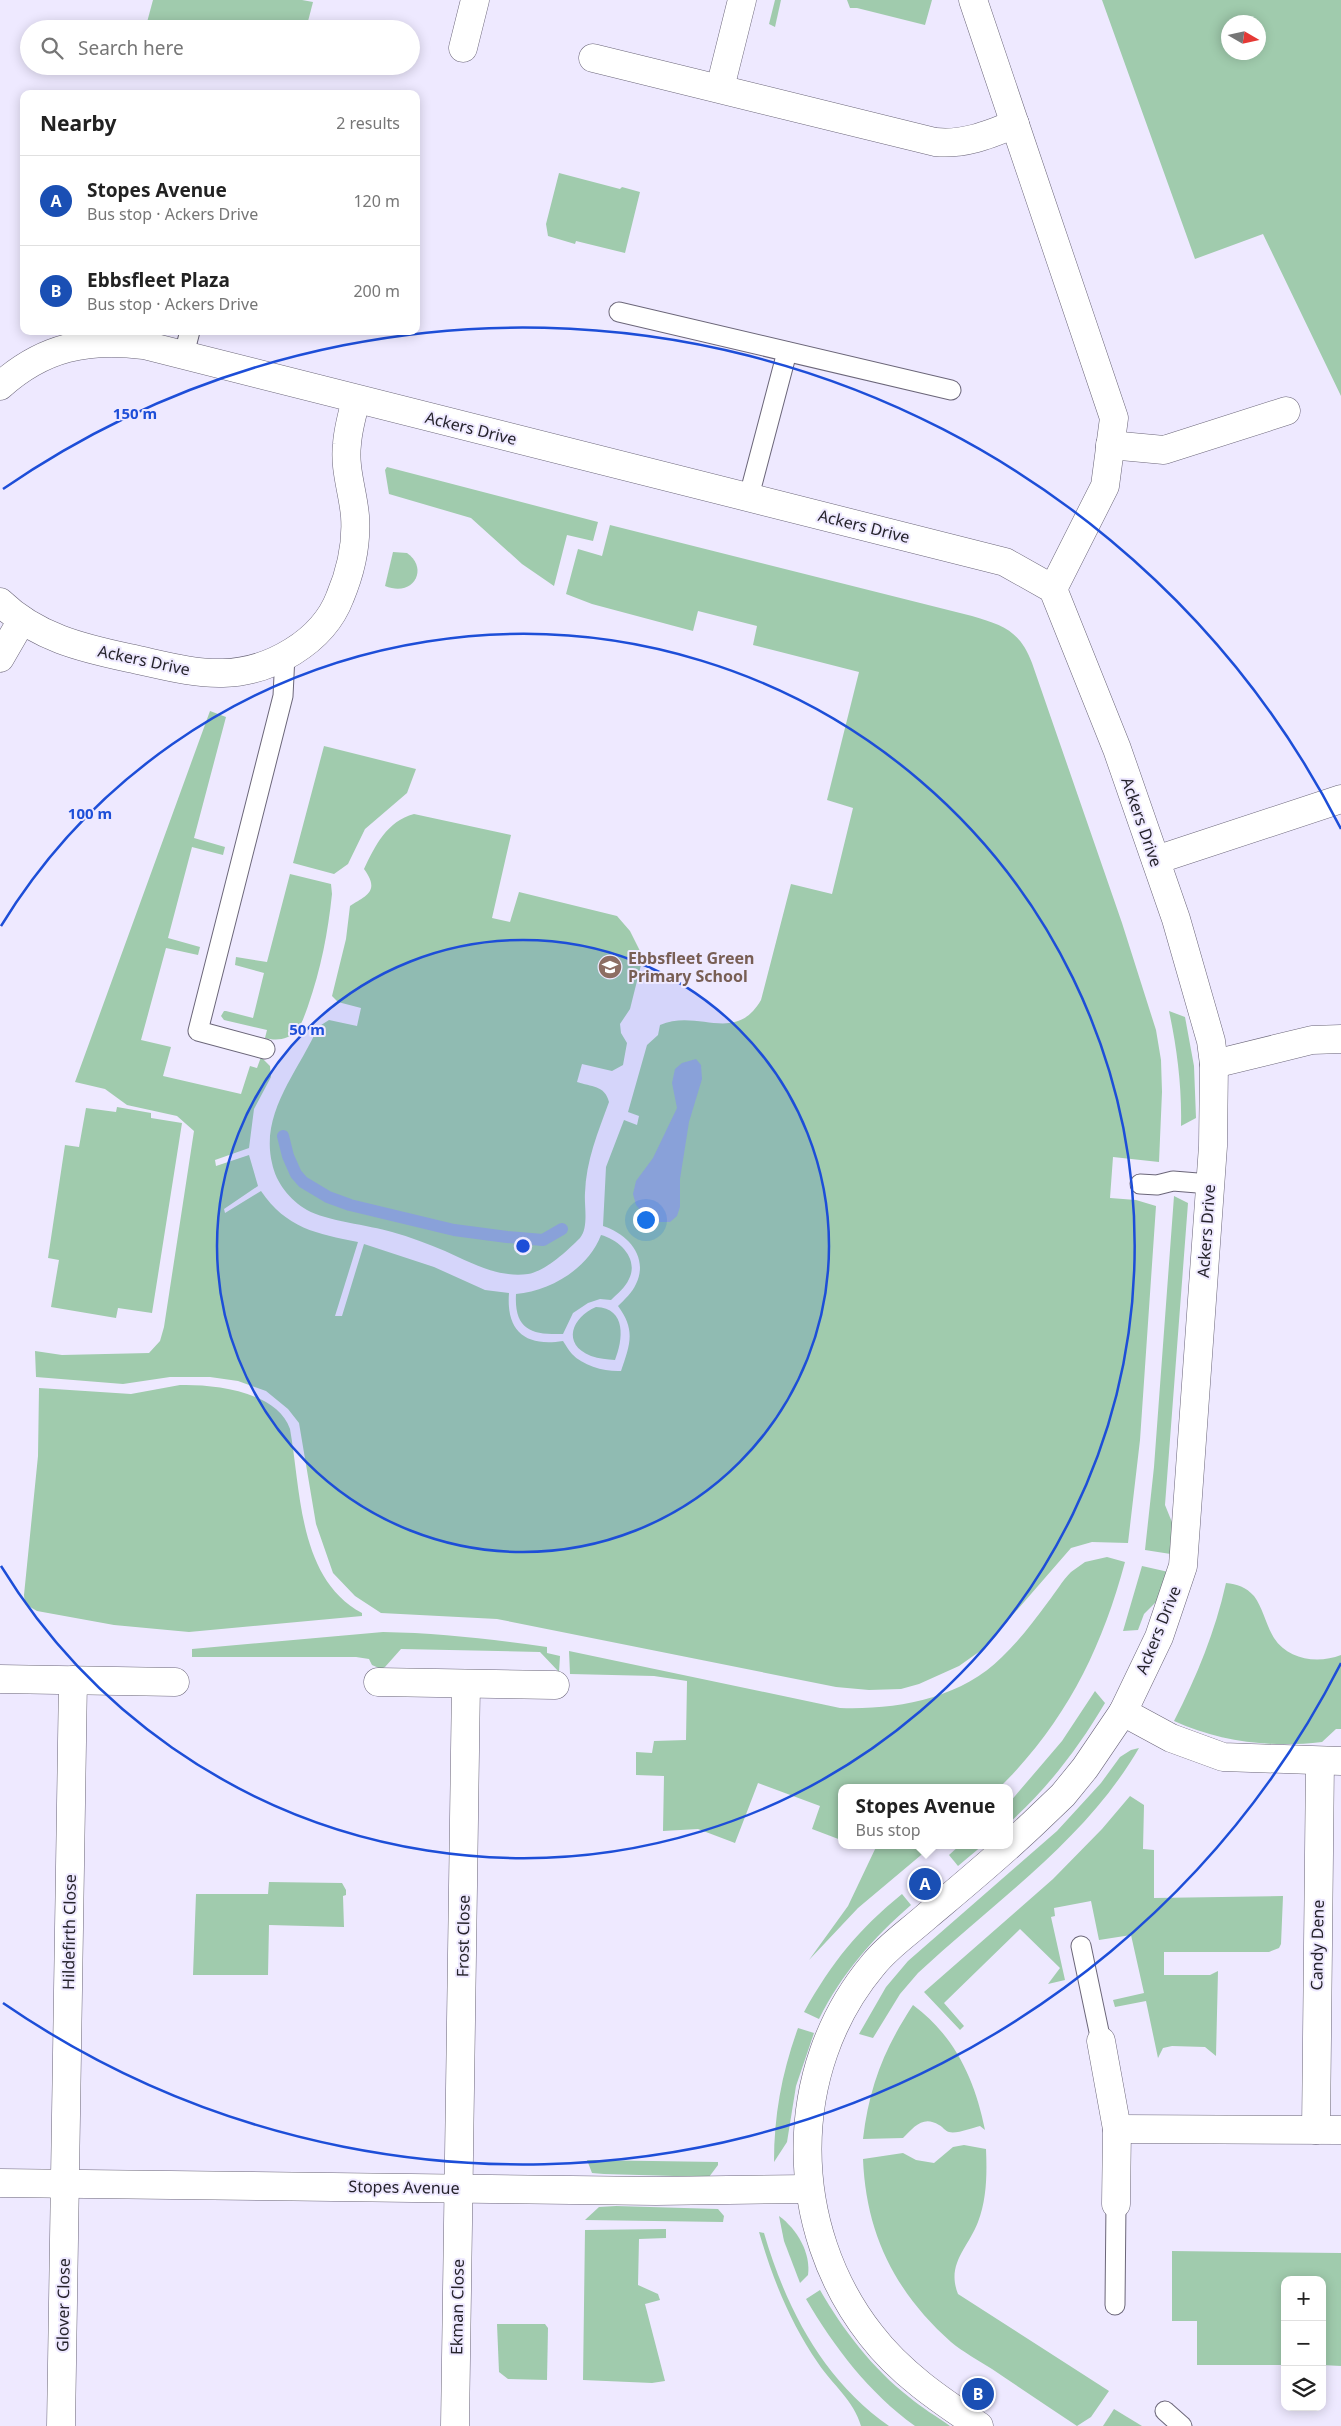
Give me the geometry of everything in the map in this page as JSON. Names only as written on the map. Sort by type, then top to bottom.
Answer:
[{"type":"street","points":[[463,48],[476,0]]},
{"type":"street","points":[[720,88],[742,0]]},
{"type":"street","points":[[973,0],[1114,418],[1105,486],[1053,589]]},
{"type":"street","points":[[593,58],[935,142],[954,143],[976,139],[1014,124]]},
{"type":"street","name":"Ackers Drive","points":[[0,386],[14,374],[42,357],[76,345],[98,342],[187,343],[356,400],[749,496],[1005,562],[1053,589],[1117,750],[1176,919],[1211,1041],[1214,1064],[1213,1146],[1183,1566],[1159,1637],[1123,1712],[1101,1747],[1063,1795],[1013,1843]]},
{"type":"street","name":"Ackers Drive","points":[[0,602],[22,620],[45,634],[77,645],[191,670],[230,672],[257,667],[301,646],[325,623],[337,604],[348,577],[355,540],[355,516],[347,467],[346,446],[356,400]]},
{"type":"street","points":[[1110,445],[1164,450],[1286,411]]},
{"type":"street","points":[[0,658],[22,620]]},
{"type":"street","points":[[1156,860],[1341,799]]},
{"type":"street","points":[[1214,1064],[1312,1040],[1341,1039]]},
{"type":"street","points":[[0,1679],[175,1682]]},
{"type":"street","name":"Hildefirth Close","points":[[64,2184],[73,1680]]},
{"type":"street","points":[[378,1682],[555,1685]]},
{"type":"street","name":"Frost Close","points":[[460,2188],[466,1684]]},
{"type":"street","name":"Candy Dene","points":[[1117,2129],[1329,2130],[1330,1761],[1223,1757],[1189,1746],[1123,1712]]},
{"type":"street","name":"Ackers Drive","points":[[979,2426],[906,2372],[872,2336],[842,2291],[824,2249],[809,2189],[808,2135],[816,2080],[836,2027],[860,1981],[889,1948],[1006,1849]]},
{"type":"street","points":[[1101,2041],[1117,2129],[1116,2204]]},
{"type":"street","name":"Stopes Avenue","points":[[0,2183],[730,2192],[809,2189]]},
{"type":"street","name":"Glover Close","points":[[61,2426],[64,2184]]},
{"type":"street","name":"Ekman Close","points":[[455,2426],[460,2188]]},
{"type":"lane","points":[[619,312],[951,390]]},
{"type":"lane","points":[[749,496],[787,352]]},
{"type":"lane","points":[[265,1049],[198,1032],[283,696],[285,655]]},
{"type":"lane","points":[[1140,1184],[1157,1185],[1173,1181],[1210,1184]]},
{"type":"lane","points":[[1081,1946],[1101,2041]]},
{"type":"lane","points":[[1115,2305],[1116,2204]]},
{"type":"lane","points":[[1165,2411],[1182,2426]]},
{"type":"green space","points":[[153,0],[302,0],[313,2],[308,20],[148,20]]},
{"type":"green space","points":[[775,0],[781,0],[775,27],[769,24]]},
{"type":"green space","points":[[847,0],[932,0],[925,25],[857,8],[850,8]]},
{"type":"green space","points":[[1102,0],[1341,0],[1341,396],[1263,234],[1195,259]]},
{"type":"green space","points":[[559,173],[620,189],[622,187],[640,192],[625,253],[576,241],[575,244],[548,236],[546,224]]},
{"type":"green space","points":[[387,467],[598,522],[593,541],[567,535],[554,586],[522,564],[471,518],[389,494],[385,470]]},
{"type":"green space","points":[[610,525],[972,616],[1001,626],[1016,636],[1022,643],[1032,663],[1122,923],[1156,1030],[1161,1060],[1162,1092],[1159,1162],[1113,1157],[1110,1198],[1136,1200],[1156,1206],[1140,1440],[1128,1543],[1092,1542],[1071,1548],[983,1649],[959,1666],[919,1684],[901,1689],[869,1690],[836,1687],[497,1619],[381,1613],[355,1596],[333,1573],[316,1524],[299,1423],[288,1409],[266,1391],[238,1381],[210,1377],[170,1377],[123,1384],[36,1377],[35,1351],[62,1355],[149,1353],[160,1341],[164,1327],[194,1131],[177,1116],[127,1105],[105,1089],[75,1082],[210,711],[226,717],[194,838],[225,847],[223,855],[192,847],[168,938],[200,947],[198,955],[166,948],[141,1040],[171,1047],[163,1076],[241,1094],[250,1066],[257,1068],[261,1057],[270,1066],[271,1077],[254,1109],[249,1148],[215,1160],[216,1166],[249,1155],[258,1186],[224,1209],[225,1213],[261,1191],[281,1213],[292,1221],[316,1232],[358,1242],[335,1316],[342,1316],[364,1244],[434,1267],[485,1290],[509,1293],[511,1317],[515,1326],[528,1338],[538,1341],[563,1341],[569,1351],[582,1362],[602,1369],[621,1371],[630,1338],[624,1315],[618,1306],[636,1284],[640,1265],[634,1248],[628,1241],[621,1235],[603,1226],[606,1167],[624,1120],[637,1125],[639,1116],[628,1112],[647,1045],[658,1035],[660,1025],[688,1020],[728,1023],[740,1020],[751,1013],[761,1000],[791,884],[832,894],[853,808],[827,800],[859,672],[753,645],[757,626],[698,611],[693,631],[592,604],[566,594],[578,549],[602,556]]},
{"type":"green space","points":[[393,552],[407,553],[414,559],[417,566],[415,580],[411,585],[404,588],[395,589],[385,586]]},
{"type":"green space","points":[[324,746],[416,769],[407,793],[365,829],[348,864],[334,874],[293,863]]},
{"type":"green space","points":[[414,814],[511,835],[492,918],[510,922],[519,892],[617,916],[630,931],[643,957],[630,1009],[620,1024],[621,1033],[627,1043],[623,1065],[612,1071],[582,1064],[577,1082],[601,1090],[607,1096],[609,1102],[593,1147],[588,1170],[583,1233],[575,1243],[556,1259],[542,1269],[528,1274],[517,1275],[496,1272],[405,1236],[383,1229],[315,1214],[301,1206],[290,1196],[280,1184],[272,1163],[271,1126],[276,1109],[283,1092],[318,1027],[329,1020],[357,1026],[361,1008],[338,1002],[332,996],[346,939],[350,906],[366,896],[371,888],[369,877],[364,869],[378,843],[396,822]]},
{"type":"green space","points":[[290,874],[331,884],[332,894],[326,936],[313,992],[300,1025],[294,1033],[282,1039],[265,1038],[267,1030],[224,1020],[221,1016],[226,1011],[253,1018],[264,973],[235,965],[236,957],[267,962]]},
{"type":"green space","points":[[1169,1011],[1185,1017],[1194,1066],[1196,1118],[1181,1126],[1178,1068]]},
{"type":"green space","points":[[117,1107],[151,1113],[151,1118],[182,1123],[152,1313],[118,1308],[116,1318],[51,1307],[59,1260],[48,1258],[65,1145],[79,1147],[86,1108],[116,1112]]},
{"type":"green space","points":[[1174,1196],[1188,1203],[1165,1505],[1178,1537],[1177,1555],[1145,1550],[1154,1467]]},
{"type":"green space","points":[[601,1235],[615,1241],[626,1251],[630,1258],[632,1264],[631,1272],[623,1288],[611,1300],[600,1299],[588,1303],[573,1313],[563,1334],[542,1333],[527,1328],[518,1316],[516,1294],[542,1288],[566,1276],[587,1258]]},
{"type":"green space","points":[[596,1307],[606,1309],[618,1319],[621,1335],[615,1360],[591,1356],[576,1345],[573,1338],[573,1331],[581,1317]]},
{"type":"green space","points":[[180,1385],[209,1386],[242,1392],[272,1406],[283,1416],[290,1429],[301,1505],[306,1531],[314,1556],[325,1578],[341,1598],[362,1613],[362,1616],[189,1632],[114,1625],[37,1611],[25,1604],[24,1595],[38,1456],[39,1388],[131,1394]]},
{"type":"green space","points":[[1107,1557],[1125,1562],[1104,1626],[1078,1684],[1043,1738],[1022,1763],[1003,1784],[838,1784],[838,1839],[812,1829],[820,1806],[758,1783],[735,1843],[698,1829],[663,1831],[664,1776],[636,1775],[636,1752],[652,1753],[654,1741],[686,1740],[687,1681],[654,1676],[570,1674],[569,1651],[840,1708],[883,1707],[905,1704],[947,1692],[967,1683],[985,1671],[1020,1638],[1071,1572],[1085,1562]]},
{"type":"green space","points":[[1142,1566],[1173,1573],[1167,1591],[1144,1614],[1138,1630],[1123,1631]]},
{"type":"green space","points":[[1226,1583],[1241,1586],[1254,1596],[1274,1638],[1287,1651],[1304,1658],[1313,1659],[1332,1658],[1341,1655],[1341,1729],[1336,1729],[1322,1742],[1265,1744],[1209,1734],[1174,1721],[1204,1654]]},
{"type":"green space","points":[[383,1632],[465,1637],[547,1647],[547,1653],[560,1656],[559,1672],[540,1652],[401,1649],[381,1669],[372,1665],[369,1659],[356,1657],[192,1657],[192,1649]]},
{"type":"green space","points":[[1095,1691],[1105,1703],[1095,1719],[1050,1781],[1013,1819],[1013,1798],[1062,1741]]},
{"type":"green space","points":[[1139,1748],[1093,1812],[1066,1841],[1008,1895],[918,1973],[900,1994],[873,2038],[859,2034],[886,1987],[908,1961],[1057,1831],[1101,1783],[1120,1757],[1131,1750]]},
{"type":"green space","points":[[1130,1796],[1144,1805],[1143,1849],[1154,1850],[1154,1898],[1283,1896],[1281,1944],[1279,1948],[1269,1952],[1164,1952],[1164,1975],[1210,1975],[1218,1971],[1216,2056],[1205,2047],[1172,2046],[1163,2048],[1158,2058],[1146,2001],[1115,2007],[1113,2000],[1144,1993],[1131,1935],[1099,1940],[1091,1901],[1054,1908],[1055,1916],[1051,1917],[1065,1980],[1048,1984],[1060,1968],[1020,1929],[944,2003],[964,2026],[960,2030],[924,1992],[1053,1879],[1102,1829]]},
{"type":"green space","points":[[875,1849],[928,1849],[858,1908],[809,1960],[848,1906]]},
{"type":"green space","points":[[956,1849],[978,1849],[958,1866],[949,1855]]},
{"type":"green space","points":[[269,1882],[342,1883],[346,1890],[346,1895],[343,1896],[344,1927],[269,1925],[268,1975],[193,1975],[196,1894],[268,1894]]},
{"type":"green space","points":[[902,1894],[911,1905],[859,1957],[838,1986],[819,2019],[804,2012],[814,1994],[847,1948],[886,1907]]},
{"type":"green space","points":[[913,2005],[941,2031],[961,2060],[975,2094],[985,2130],[980,2126],[960,2132],[949,2132],[939,2125],[928,2121],[919,2124],[903,2138],[863,2139],[869,2102],[879,2069],[894,2037]]},
{"type":"green space","points":[[798,2028],[814,2033],[796,2086],[787,2142],[774,2162],[780,2094]]},
{"type":"green space","points":[[964,2145],[986,2149],[986,2177],[985,2195],[978,2222],[956,2265],[955,2283],[958,2294],[1109,2391],[1091,2417],[1077,2426],[951,2342],[931,2323],[899,2282],[877,2237],[865,2186],[863,2159],[903,2153],[916,2160],[934,2163],[953,2147]]},
{"type":"green space","points":[[587,2160],[718,2162],[718,2165],[709,2177],[604,2174],[592,2173]]},
{"type":"green space","points":[[599,2207],[718,2209],[724,2216],[723,2222],[585,2220]]},
{"type":"green space","points":[[779,2216],[792,2228],[805,2250],[808,2275],[800,2283],[784,2241]]},
{"type":"green space","points":[[666,2229],[666,2238],[639,2239],[638,2285],[658,2294],[660,2300],[645,2304],[665,2381],[652,2383],[583,2380],[585,2230]]},
{"type":"green space","points":[[759,2232],[764,2233],[773,2261],[796,2315],[826,2364],[866,2408],[889,2426],[861,2426],[848,2401],[818,2363],[799,2332],[783,2300]]},
{"type":"green space","points":[[1172,2251],[1341,2253],[1341,2366],[1326,2365],[1326,2276],[1281,2276],[1281,2365],[1197,2365],[1197,2321],[1172,2321]]},
{"type":"green space","points":[[820,2290],[849,2334],[883,2374],[914,2401],[950,2426],[915,2426],[898,2413],[868,2384],[841,2352],[806,2299]]},
{"type":"green space","points":[[497,2324],[545,2324],[548,2328],[547,2380],[508,2379],[499,2372]]},
{"type":"green space","points":[[1114,2409],[1142,2426],[1103,2426]]},
{"type":"water","points":[[696,1059],[701,1065],[702,1079],[689,1122],[680,1179],[680,1207],[677,1216],[670,1222],[659,1222],[645,1215],[636,1205],[633,1194],[636,1181],[653,1158],[677,1108],[672,1083],[675,1069],[682,1063]]},
{"type":"waterway","points":[[283,1136],[288,1156],[296,1174],[303,1182],[328,1197],[350,1205],[454,1230],[507,1237],[543,1240],[562,1229]]},
{"type":"place","name":"Ebbsfleet Green Primary School","points":[[610,967]]},
{"type":"place","name":"Stopes Avenue","points":[[925,1884]]},
{"type":"place","name":"Ebbsfleet Plaza","points":[[978,2394]]}]
